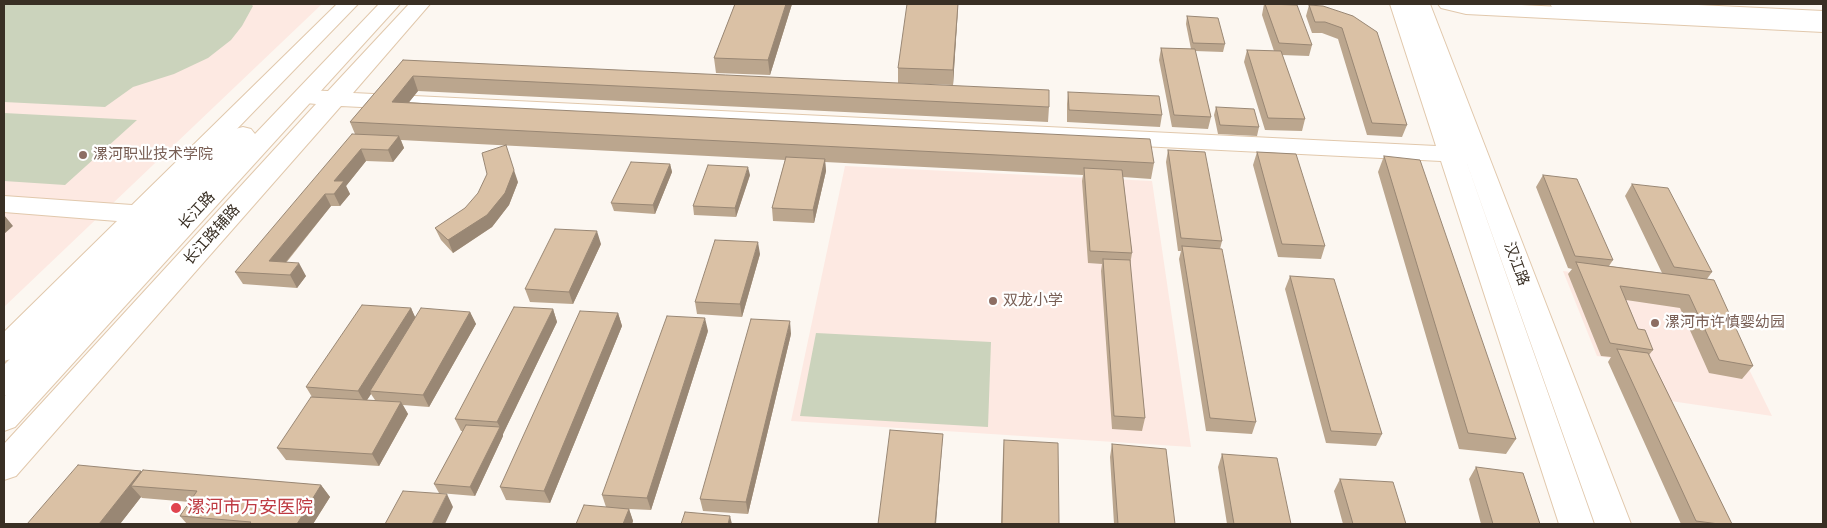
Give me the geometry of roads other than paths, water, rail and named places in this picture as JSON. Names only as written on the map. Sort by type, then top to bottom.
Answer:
[{"type":"street","points":[[4,350],[348,4]]},
{"type":"street","name":"长江路","points":[[4,384],[369,4]]},
{"type":"street","name":"长江路","points":[[4,418],[390,4]]},
{"type":"street","name":"长江路辅路","points":[[4,466],[420,4]]},
{"type":"street","name":"汉江路","points":[[1400,4],[1577,524]]},
{"type":"street","name":"汉江路","points":[[1420,4],[1613,524]]},
{"type":"street","points":[[1448,4],[1466,8],[1823,26]]},
{"type":"street","points":[[1560,4],[1823,17]]},
{"type":"street","points":[[1806,4],[1823,5]]},
{"type":"street","points":[[304,97],[1452,154]]},
{"type":"street","points":[[4,204],[140,214]]},
{"type":"place","name":"漯河职业技术学院","points":[[83,155]]},
{"type":"place","name":"双龙小学","points":[[993,301]]},
{"type":"place","name":"漯河市许慎婴幼园","points":[[1655,323]]},
{"type":"place","name":"漯河市万安医院","points":[[176,508]]}]
